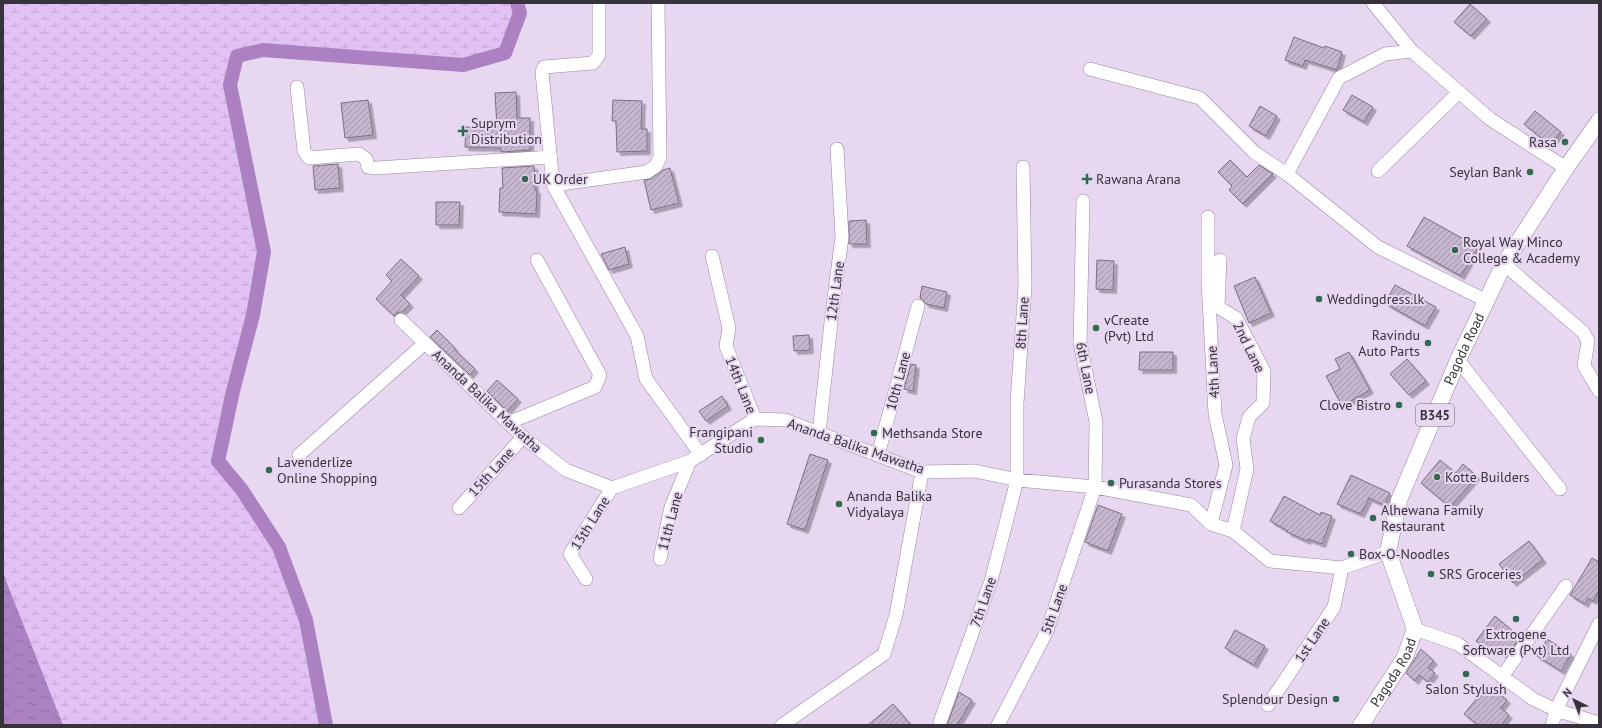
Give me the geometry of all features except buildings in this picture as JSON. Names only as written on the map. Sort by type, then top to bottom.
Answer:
[{"type":"main road","name":"Pagoda Road","points":[[1361,725],[1405,657],[1415,629],[1388,552],[1399,500],[1458,360],[1504,264],[1566,168],[1599,121]]},
{"type":"street","points":[[599,3],[599,55],[597,59],[593,63],[544,67],[542,72],[553,185],[637,336],[646,379],[696,458]]},
{"type":"street","points":[[553,185],[647,172],[656,166],[660,157],[658,3]]},
{"type":"street","points":[[1373,3],[1412,51],[1459,92],[1490,118],[1566,168]]},
{"type":"street","points":[[1287,174],[1339,78],[1385,54],[1412,51]]},
{"type":"street","points":[[1090,69],[1200,98],[1254,152],[1287,174],[1378,247],[1487,301]]},
{"type":"street","points":[[297,87],[304,151],[309,158],[359,154],[366,159],[368,167],[376,168],[551,157]]},
{"type":"street","points":[[1378,171],[1459,92]]},
{"type":"street","name":"12th Lane","points":[[819,433],[842,237],[837,149]]},
{"type":"street","name":"8th Lane","points":[[1017,480],[1017,403],[1025,286],[1022,167]]},
{"type":"street","name":"6th Lane","points":[[1083,201],[1080,343],[1096,422],[1094,487]]},
{"type":"street","name":"4th Lane","points":[[1208,217],[1208,281],[1215,414],[1226,465],[1211,524]]},
{"type":"street","name":"14th Lane","points":[[712,256],[729,328],[726,346],[755,419]]},
{"type":"street","points":[[508,423],[595,387],[600,375],[537,260]]},
{"type":"street","name":"2nd Lane","points":[[1220,260],[1218,307],[1236,318],[1264,371],[1263,403],[1249,417],[1243,439],[1247,469],[1234,531]]},
{"type":"street","points":[[1504,264],[1583,332],[1588,342],[1584,366],[1599,391]]},
{"type":"street","name":"10th Lane","points":[[878,455],[918,306]]},
{"type":"street","name":"Ananda Balika Mawatha","points":[[401,320],[523,437],[566,470],[612,488]]},
{"type":"street","points":[[299,455],[425,343]]},
{"type":"street","points":[[1458,360],[1560,489]]},
{"type":"street","points":[[612,488],[696,458],[755,419]]},
{"type":"street","name":"Ananda Balika Mawatha","points":[[755,419],[785,420],[922,472],[975,471],[1017,480],[1094,487],[1191,505],[1211,524],[1234,531],[1270,561],[1342,568],[1388,552]]},
{"type":"street","name":"15th Lane","points":[[459,508],[523,437]]},
{"type":"street","name":"11th Lane","points":[[660,559],[671,507],[696,458]]},
{"type":"street","points":[[782,725],[884,654],[896,615],[922,472]]},
{"type":"street","name":"7th Lane","points":[[940,722],[991,581],[1017,480]]},
{"type":"street","name":"5th Lane","points":[[998,725],[1047,631],[1094,487]]},
{"type":"street","name":"13th Lane","points":[[586,579],[570,554],[612,488]]},
{"type":"street","name":"1st Lane","points":[[1268,705],[1334,607],[1342,568]]},
{"type":"street","points":[[1502,677],[1566,586]]},
{"type":"street","points":[[1552,725],[1556,710],[1599,624]]},
{"type":"street","points":[[1415,629],[1458,644],[1533,699],[1556,710],[1599,723]]},
{"type":"green space","points":[[3,3],[517,3],[520,13],[505,53],[463,65],[263,50],[237,56],[230,85],[264,252],[253,315],[233,391],[218,461],[242,491],[279,547],[306,620],[326,725],[63,725],[3,573]]},
{"type":"water","points":[[3,573],[63,725],[3,725]]},
{"type":"waterway","points":[[326,725],[306,620],[279,547],[242,490],[218,461],[233,391],[253,315],[264,252],[230,85],[237,56],[263,50],[463,65],[505,53],[520,13],[517,3]]},
{"type":"place","name":"Suprym Distribution","points":[[463,131]]},
{"type":"place","name":"Rasa","points":[[1565,142]]},
{"type":"place","name":"Seylan Bank","points":[[1530,172]]},
{"type":"place","name":"UK Order","points":[[525,179]]},
{"type":"place","name":"Rawana Arana","points":[[1087,179]]},
{"type":"place","name":"Royal Way Minco College & Academy","points":[[1455,250]]},
{"type":"place","name":"Weddingdress.lk","points":[[1319,299]]},
{"type":"place","name":"vCreate (Pvt) Ltd","points":[[1096,328]]},
{"type":"place","name":"Ravindu Auto Parts","points":[[1428,343]]},
{"type":"place","name":"Clove Bistro","points":[[1399,405]]},
{"type":"place","name":"Methsanda Store","points":[[874,433]]},
{"type":"place","name":"Frangipani Studio","points":[[761,440]]},
{"type":"place","name":"Lavenderlize Online Shopping","points":[[269,470]]},
{"type":"place","name":"Kotte Builders","points":[[1437,477]]},
{"type":"place","name":"Purasanda Stores","points":[[1111,483]]},
{"type":"place","name":"Ananda Balika Vidyalaya","points":[[839,504]]},
{"type":"place","name":"Alhewana Family Restaurant","points":[[1373,518]]},
{"type":"place","name":"Box-O-Noodles","points":[[1351,554]]},
{"type":"place","name":"SRS Groceries","points":[[1431,574]]},
{"type":"place","name":"Extrogene Software (Pvt) Ltd","points":[[1516,619]]},
{"type":"place","name":"Salon Stylush","points":[[1466,674]]},
{"type":"place","name":"Splendour Design","points":[[1336,699]]}]
